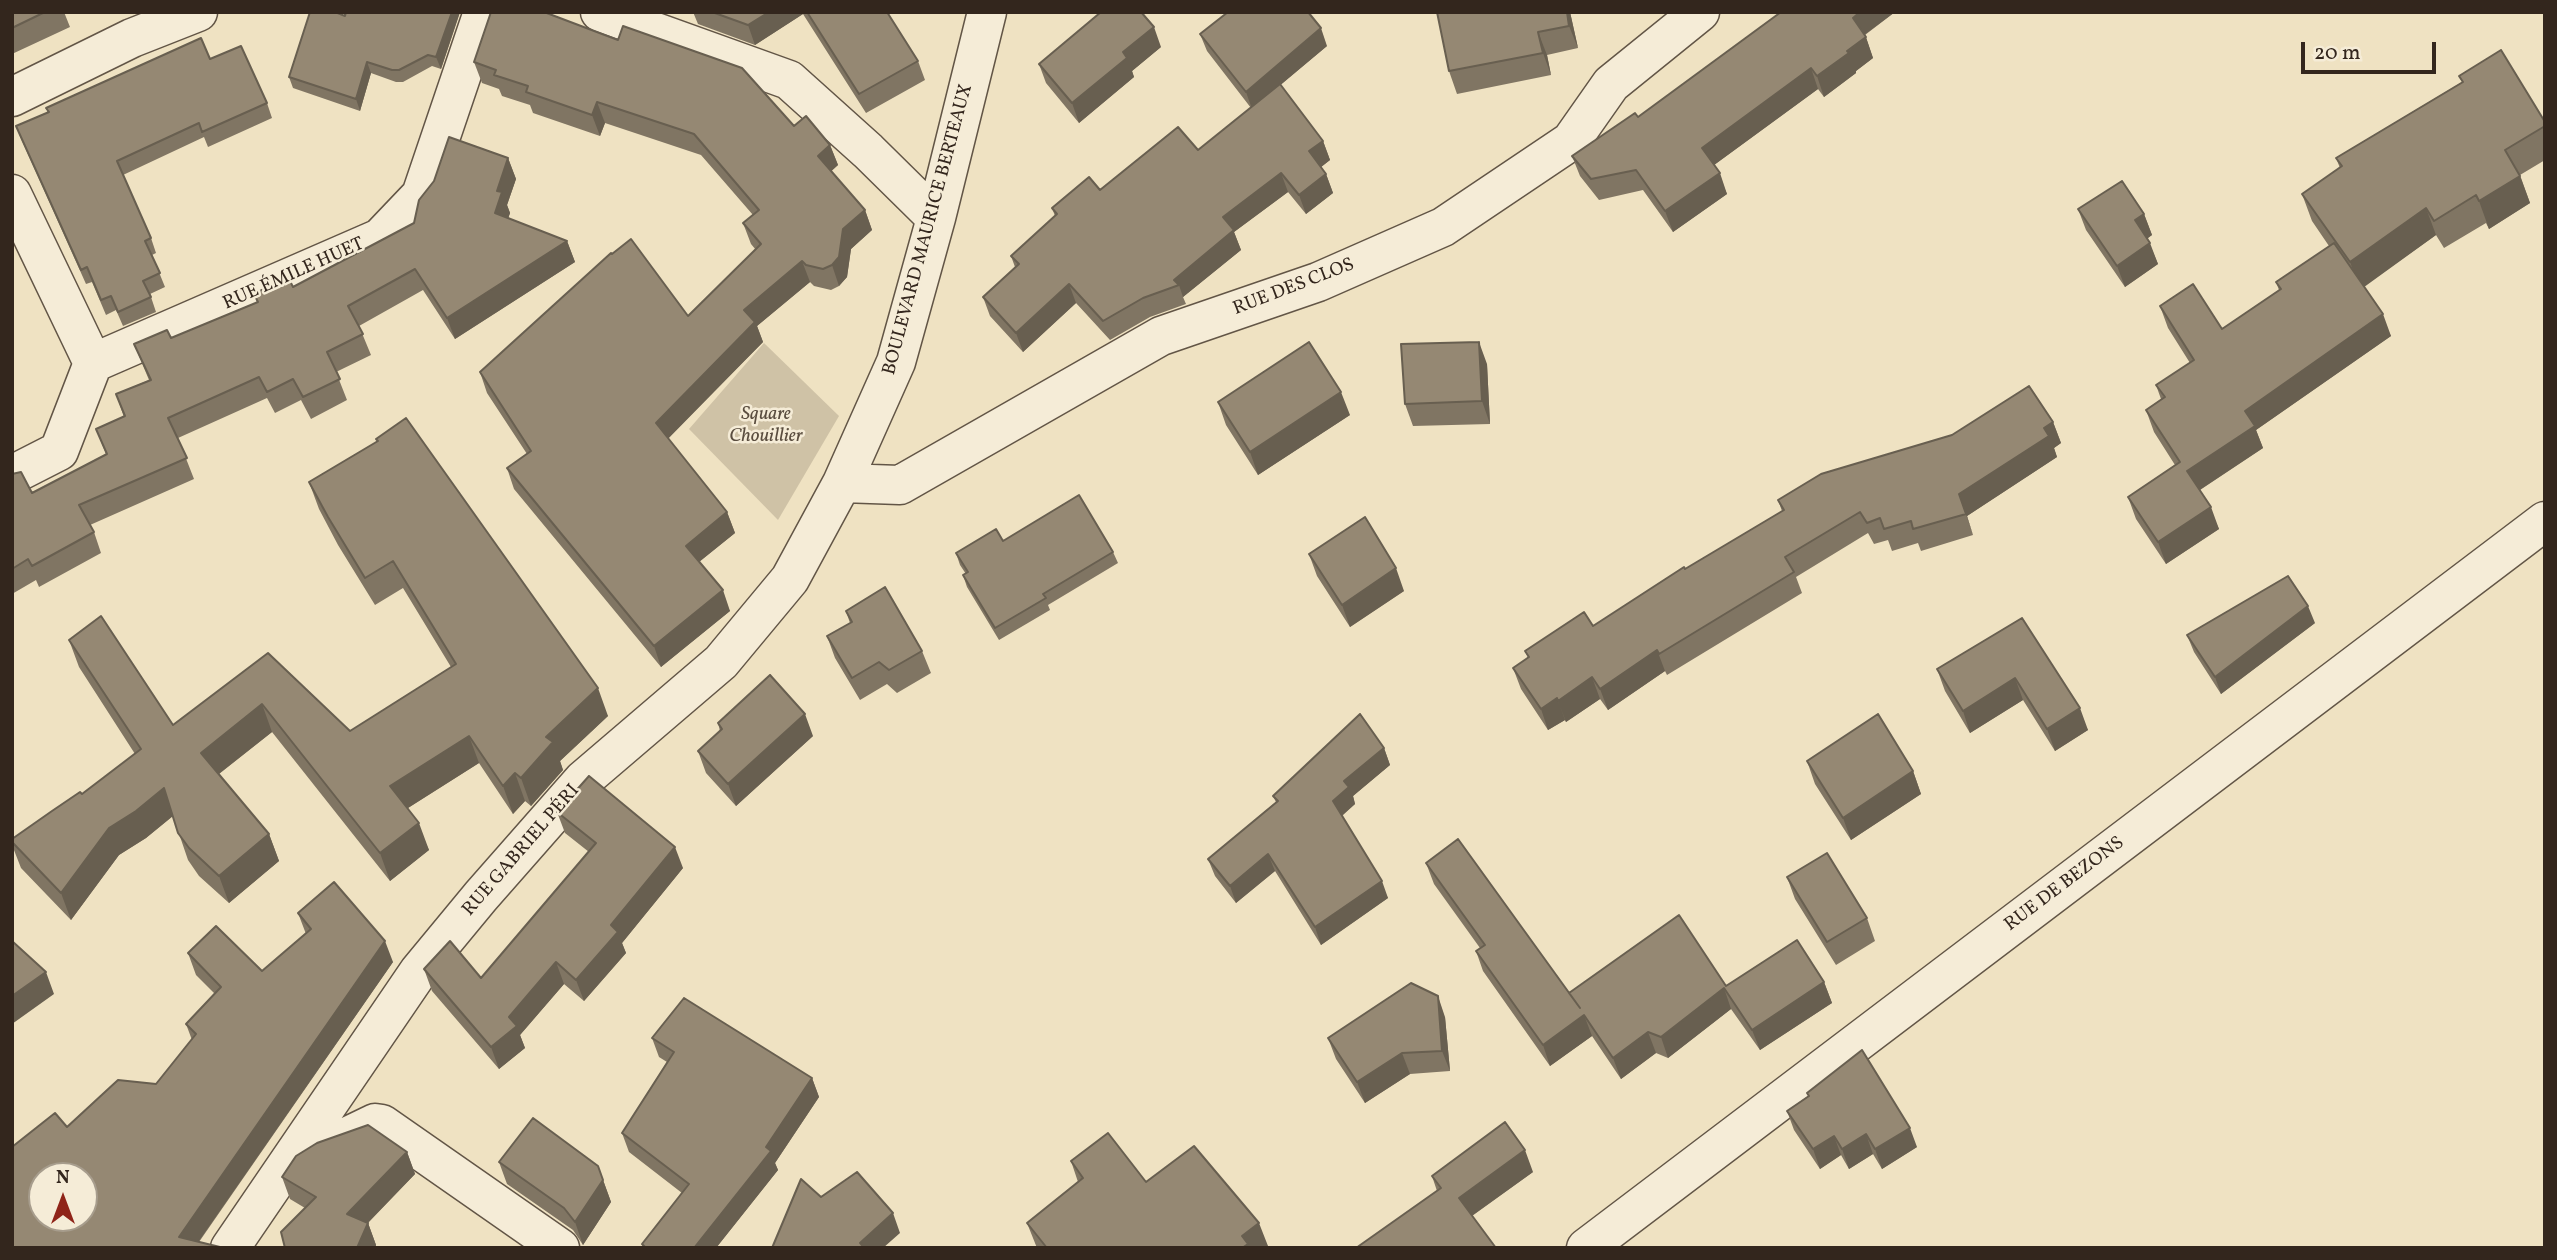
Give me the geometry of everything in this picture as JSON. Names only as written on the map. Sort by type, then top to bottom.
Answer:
[{"type":"street","points":[[12,97],[132,38],[198,12]]},
{"type":"street","name":"RUE ÉMILE HUET","points":[[93,363],[380,238],[421,195],[483,12]]},
{"type":"street","points":[[600,12],[789,80],[869,151],[936,218]]},
{"type":"street","name":"BOULEVARD MAURICE BERTEAUX","points":[[842,483],[896,362],[936,218],[987,12]]},
{"type":"street","name":"RUE DES CLOS","points":[[842,483],[900,485],[1161,336],[1318,282],[1443,227],[1571,141],[1611,84],[1700,12]]},
{"type":"street","points":[[12,194],[93,363],[60,452],[12,475]]},
{"type":"street","name":"RUE GABRIEL PÉRI","points":[[230,1248],[419,971],[583,780],[721,662],[790,579],[842,483]]},
{"type":"street","name":"RUE DE BEZONS","points":[[1586,1248],[2545,522]]},
{"type":"street","points":[[303,1142],[326,1143],[375,1123],[382,1125],[560,1248]]},
{"type":"green space","name":"Square Chouillier","points":[[764,343],[839,416],[778,520],[689,429]]},
{"type":"building","points":[[12,12],[45,12],[12,28]]},
{"type":"building","points":[[310,12],[335,12],[345,16],[346,12],[452,12],[436,57],[428,55],[399,70],[367,62],[356,99],[289,77]]},
{"type":"building","points":[[491,12],[544,12],[618,40],[623,26],[742,68],[794,126],[806,116],[830,145],[818,156],[865,210],[843,229],[839,257],[832,265],[823,269],[806,265],[802,261],[744,310],[755,322],[656,423],[727,512],[686,546],[723,590],[654,646],[507,468],[531,451],[480,372],[611,253],[631,239],[688,316],[761,244],[743,223],[759,210],[694,134],[597,102],[592,115],[526,92],[528,86],[494,75],[496,70],[474,62]]},
{"type":"building","points":[[712,12],[769,12],[748,25]]},
{"type":"building","points":[[807,12],[887,12],[918,61],[859,94]]},
{"type":"building","points":[[1101,12],[1141,12],[1154,27],[1123,52],[1127,58],[1072,103],[1039,64]]},
{"type":"building","points":[[1228,12],[1308,12],[1321,28],[1246,92],[1200,34]]},
{"type":"building","points":[[1437,12],[1567,12],[1569,26],[1538,32],[1543,53],[1449,71]]},
{"type":"building","points":[[1781,12],[1860,12],[1853,18],[1866,37],[1817,76],[1811,68],[1702,148],[1720,173],[1665,211],[1636,170],[1591,179],[1572,156],[1635,113],[1638,117]]},
{"type":"building","points":[[201,38],[210,59],[241,46],[267,103],[202,132],[199,123],[117,161],[151,238],[145,241],[160,273],[143,281],[151,297],[118,312],[111,296],[101,300],[87,267],[81,270],[16,126],[49,112],[46,108]]},
{"type":"building","points":[[2501,50],[2545,122],[2545,126],[2505,150],[2520,176],[2479,201],[2476,195],[2434,221],[2426,208],[2350,262],[2302,194],[2342,166],[2336,158],[2463,82],[2459,76]]},
{"type":"building","points":[[1280,84],[1323,141],[1309,151],[1326,174],[1299,195],[1281,173],[1223,217],[1234,230],[1174,280],[1179,285],[1143,298],[1103,321],[1069,284],[1016,333],[983,297],[1019,264],[1011,256],[1057,214],[1052,208],[1089,177],[1100,190],[1178,127],[1198,150]]},
{"type":"building","points":[[449,137],[508,158],[497,191],[502,192],[495,213],[567,241],[447,318],[415,269],[348,306],[363,334],[327,352],[340,379],[303,397],[293,379],[267,392],[259,377],[168,418],[187,458],[79,505],[94,532],[32,566],[28,559],[12,569],[12,474],[21,472],[32,493],[107,454],[96,429],[125,416],[116,394],[151,380],[134,344],[167,330],[171,338],[258,302],[254,294],[288,277],[293,287],[414,223],[419,200],[434,181]]},
{"type":"building","points":[[2122,181],[2144,214],[2135,220],[2150,243],[2117,266],[2078,209]]},
{"type":"building","points":[[2334,243],[2383,314],[2245,411],[2255,426],[2187,471],[2211,507],[2158,542],[2128,497],[2180,462],[2146,410],[2165,397],[2156,385],[2194,360],[2160,306],[2193,284],[2222,329],[2281,289],[2276,282]]},
{"type":"building","points":[[1309,342],[1341,392],[1250,452],[1218,402]]},
{"type":"building","points":[[1479,342],[1482,401],[1405,404],[1401,344]]},
{"type":"building","points":[[2029,386],[2053,422],[2044,428],[2049,436],[1959,494],[1966,514],[1913,529],[1911,521],[1884,529],[1880,518],[1867,523],[1860,512],[1785,557],[1794,572],[1659,654],[1657,650],[1600,689],[1592,677],[1558,701],[1557,698],[1541,709],[1513,668],[1529,657],[1525,651],[1584,612],[1593,626],[1684,567],[1685,569],[1784,510],[1778,500],[1821,474],[1952,435]]},
{"type":"building","points":[[406,418],[598,688],[546,737],[553,742],[521,778],[515,773],[503,786],[469,736],[390,786],[419,823],[380,853],[262,704],[201,753],[269,834],[219,876],[189,848],[178,833],[164,788],[136,811],[109,828],[61,893],[12,839],[80,792],[82,794],[141,749],[69,640],[101,616],[173,725],[268,653],[350,731],[456,664],[393,561],[365,578],[309,482],[378,441],[376,439]]},
{"type":"building","points":[[1079,495],[1113,552],[1043,594],[1046,598],[995,628],[963,575],[968,572],[956,553],[996,529],[1003,541]]},
{"type":"building","points":[[1365,517],[1396,568],[1342,605],[1309,554]]},
{"type":"building","points":[[2288,576],[2308,606],[2215,677],[2187,635]]},
{"type":"building","points":[[885,587],[922,651],[889,670],[879,662],[852,678],[827,636],[852,622],[846,611]]},
{"type":"building","points":[[2022,618],[2080,708],[2047,729],[2015,678],[1963,711],[1937,669]]},
{"type":"building","points":[[770,675],[805,714],[728,784],[698,751],[722,729],[718,723]]},
{"type":"building","points":[[1360,714],[1384,748],[1344,781],[1349,787],[1333,801],[1382,881],[1315,927],[1268,854],[1230,886],[1208,859],[1278,801],[1273,796]]},
{"type":"building","points":[[1878,714],[1913,771],[1843,818],[1807,761]]},
{"type":"building","points":[[589,776],[675,847],[611,925],[618,932],[576,980],[556,962],[509,1017],[517,1026],[491,1047],[424,969],[450,941],[481,978],[596,843],[557,812]]},
{"type":"building","points":[[1458,839],[1569,993],[1679,915],[1726,986],[1797,940],[1824,982],[1752,1030],[1724,988],[1661,1037],[1648,1032],[1613,1058],[1584,1015],[1543,1045],[1476,951],[1485,945],[1426,863]]},
{"type":"building","points":[[1827,853],[1867,918],[1827,942],[1787,877]]},
{"type":"building","points":[[334,882],[385,941],[179,1237],[224,1248],[12,1248],[12,1147],[55,1113],[67,1127],[118,1080],[156,1084],[196,1034],[186,1024],[221,987],[188,953],[216,926],[262,971],[311,929],[298,913]]},
{"type":"building","points":[[12,941],[46,972],[12,996]]},
{"type":"building","points":[[1411,983],[1438,996],[1442,1051],[1402,1053],[1357,1082],[1328,1038]]},
{"type":"building","points":[[684,998],[812,1078],[766,1147],[771,1151],[694,1248],[646,1248],[642,1244],[689,1184],[622,1133],[674,1052],[652,1038]]},
{"type":"building","points":[[1862,1050],[1910,1128],[1875,1149],[1866,1134],[1842,1149],[1834,1136],[1813,1149],[1787,1111],[1809,1096],[1807,1093]]},
{"type":"building","points":[[533,1118],[598,1166],[603,1180],[575,1222],[564,1208],[499,1162]]},
{"type":"building","points":[[1505,1122],[1525,1150],[1459,1198],[1496,1248],[1356,1248],[1441,1188],[1432,1176]]},
{"type":"building","points":[[368,1125],[407,1152],[347,1214],[368,1223],[357,1248],[285,1248],[281,1232],[316,1197],[282,1177],[296,1156],[317,1143]]},
{"type":"building","points":[[1108,1133],[1146,1182],[1194,1146],[1259,1223],[1242,1236],[1248,1244],[1242,1248],[1047,1248],[1027,1223],[1083,1178],[1071,1161]]},
{"type":"building","points":[[857,1172],[893,1213],[860,1243],[864,1248],[772,1248],[801,1179],[821,1197]]}]
